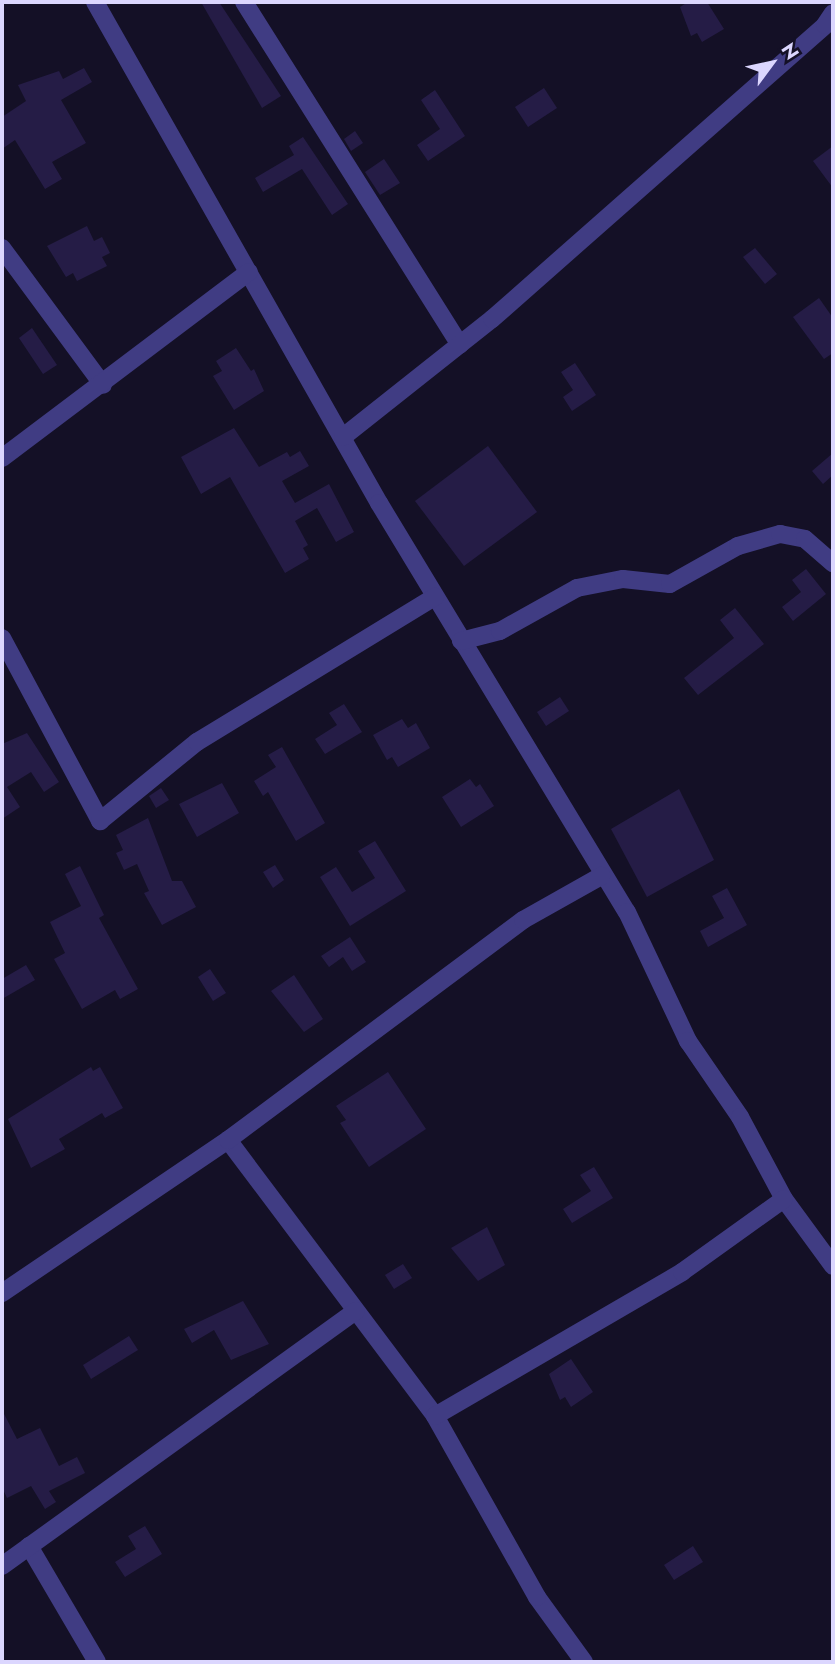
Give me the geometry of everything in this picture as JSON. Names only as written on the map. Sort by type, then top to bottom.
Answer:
[{"type":"street","points":[[96,2],[435,597],[601,876],[627,912],[688,1041],[740,1117],[784,1199],[833,1266]]},
{"type":"street","points":[[243,2],[460,345]]},
{"type":"street","points":[[344,437],[460,345],[825,25],[833,13]]},
{"type":"street","points":[[2,248],[103,385]]},
{"type":"street","points":[[2,458],[103,385],[249,272]]},
{"type":"street","points":[[461,641],[500,631],[577,588],[623,579],[670,584],[738,546],[780,534],[805,539],[833,564]]},
{"type":"street","points":[[2,638],[100,821],[197,742],[435,597]]},
{"type":"street","points":[[2,1293],[228,1140],[523,920],[601,876]]},
{"type":"street","points":[[228,1140],[435,1416],[537,1597],[584,1662]]},
{"type":"street","points":[[435,1416],[682,1272],[784,1199]]},
{"type":"street","points":[[2,1566],[356,1311]]},
{"type":"street","points":[[29,1546],[97,1662]]},
{"type":"building","points":[[201,2],[219,2],[281,96],[262,108]]},
{"type":"building","points":[[688,2],[707,2],[724,29],[702,42],[697,33],[691,36],[680,7]]},
{"type":"building","points":[[84,68],[92,82],[61,100],[86,143],[52,162],[62,179],[45,189],[15,140],[2,149],[2,117],[26,101],[18,85],[59,71],[63,79]]},
{"type":"building","points":[[544,88],[557,108],[528,127],[515,107]]},
{"type":"building","points":[[435,90],[465,136],[428,161],[417,145],[440,129],[421,100]]},
{"type":"building","points":[[355,131],[363,143],[351,151],[344,139]]},
{"type":"building","points":[[303,137],[348,204],[332,215],[302,169],[263,192],[255,178],[294,155],[289,146]]},
{"type":"building","points":[[833,146],[833,188],[813,161]]},
{"type":"building","points":[[384,159],[400,183],[380,195],[365,172]]},
{"type":"building","points":[[87,226],[94,241],[102,237],[110,253],[102,257],[107,266],[77,281],[73,273],[66,277],[47,246]]},
{"type":"building","points":[[755,248],[777,274],[765,284],[743,257]]},
{"type":"building","points":[[819,298],[833,318],[833,353],[824,359],[793,317]]},
{"type":"building","points":[[32,328],[57,365],[43,374],[19,338]]},
{"type":"building","points":[[236,348],[251,371],[254,369],[264,391],[234,410],[213,376],[222,371],[216,361]]},
{"type":"building","points":[[575,363],[596,395],[572,411],[563,397],[573,390],[561,372]]},
{"type":"building","points":[[234,428],[259,467],[287,452],[290,457],[300,451],[309,466],[282,481],[295,503],[329,484],[354,532],[336,542],[317,508],[295,521],[308,545],[303,548],[309,559],[285,573],[230,477],[201,494],[181,457]]},
{"type":"building","points":[[488,446],[537,512],[464,566],[415,501]]},
{"type":"building","points":[[833,453],[833,475],[823,484],[812,471]]},
{"type":"building","points":[[806,569],[826,594],[793,621],[782,607],[801,592],[792,580]]},
{"type":"building","points":[[735,608],[764,644],[698,695],[684,678],[734,638],[720,620]]},
{"type":"building","points":[[560,697],[569,711],[546,726],[537,712]]},
{"type":"building","points":[[344,704],[362,732],[325,754],[315,739],[337,725],[329,713]]},
{"type":"building","points":[[402,719],[408,728],[416,723],[430,748],[398,767],[392,757],[387,760],[373,735]]},
{"type":"building","points":[[27,733],[59,782],[44,792],[31,772],[7,787],[20,807],[2,819],[2,744]]},
{"type":"building","points":[[282,747],[325,823],[296,841],[268,792],[263,796],[254,781],[276,767],[268,755]]},
{"type":"building","points":[[470,779],[476,787],[480,784],[494,806],[461,827],[442,797]]},
{"type":"building","points":[[222,783],[239,813],[197,837],[179,804]]},
{"type":"building","points":[[161,788],[169,800],[156,808],[149,796]]},
{"type":"building","points":[[679,789],[714,860],[647,897],[611,829]]},
{"type":"building","points":[[148,818],[172,881],[182,881],[196,907],[162,925],[144,893],[149,891],[137,864],[124,870],[116,853],[123,850],[116,835]]},
{"type":"building","points":[[375,841],[406,891],[350,926],[320,877],[336,867],[352,892],[375,878],[358,851]]},
{"type":"building","points":[[275,865],[284,880],[273,888],[263,872]]},
{"type":"building","points":[[80,866],[104,915],[99,918],[138,989],[120,999],[115,990],[82,1009],[54,959],[65,953],[50,922],[81,906],[65,874]]},
{"type":"building","points":[[727,888],[747,925],[708,947],[700,931],[724,918],[712,896]]},
{"type":"building","points":[[350,937],[366,962],[352,971],[343,957],[329,967],[321,956]]},
{"type":"building","points":[[26,965],[35,980],[2,999],[2,979]]},
{"type":"building","points":[[210,969],[226,993],[213,1001],[198,977]]},
{"type":"building","points":[[294,975],[323,1019],[304,1032],[271,991]]},
{"type":"building","points":[[91,1067],[93,1071],[100,1067],[123,1108],[105,1118],[102,1113],[59,1139],[65,1149],[31,1168],[8,1119]]},
{"type":"building","points":[[388,1072],[426,1129],[369,1167],[340,1123],[346,1120],[336,1106]]},
{"type":"building","points":[[594,1167],[613,1198],[572,1223],[563,1209],[591,1191],[580,1175]]},
{"type":"building","points":[[487,1227],[505,1265],[478,1281],[451,1248]]},
{"type":"building","points":[[403,1264],[412,1278],[394,1289],[385,1275]]},
{"type":"building","points":[[243,1301],[269,1344],[231,1360],[214,1330],[192,1343],[184,1329]]},
{"type":"building","points":[[129,1336],[138,1350],[91,1379],[83,1365]]},
{"type":"building","points":[[571,1359],[593,1392],[571,1407],[565,1397],[560,1400],[549,1374]]},
{"type":"building","points":[[2,1410],[17,1439],[40,1428],[59,1466],[77,1457],[85,1473],[49,1491],[56,1502],[45,1509],[31,1486],[7,1498],[2,1487]]},
{"type":"building","points":[[145,1526],[162,1554],[125,1577],[115,1562],[136,1549],[128,1536]]},
{"type":"building","points":[[693,1546],[703,1562],[674,1580],[664,1565]]}]
